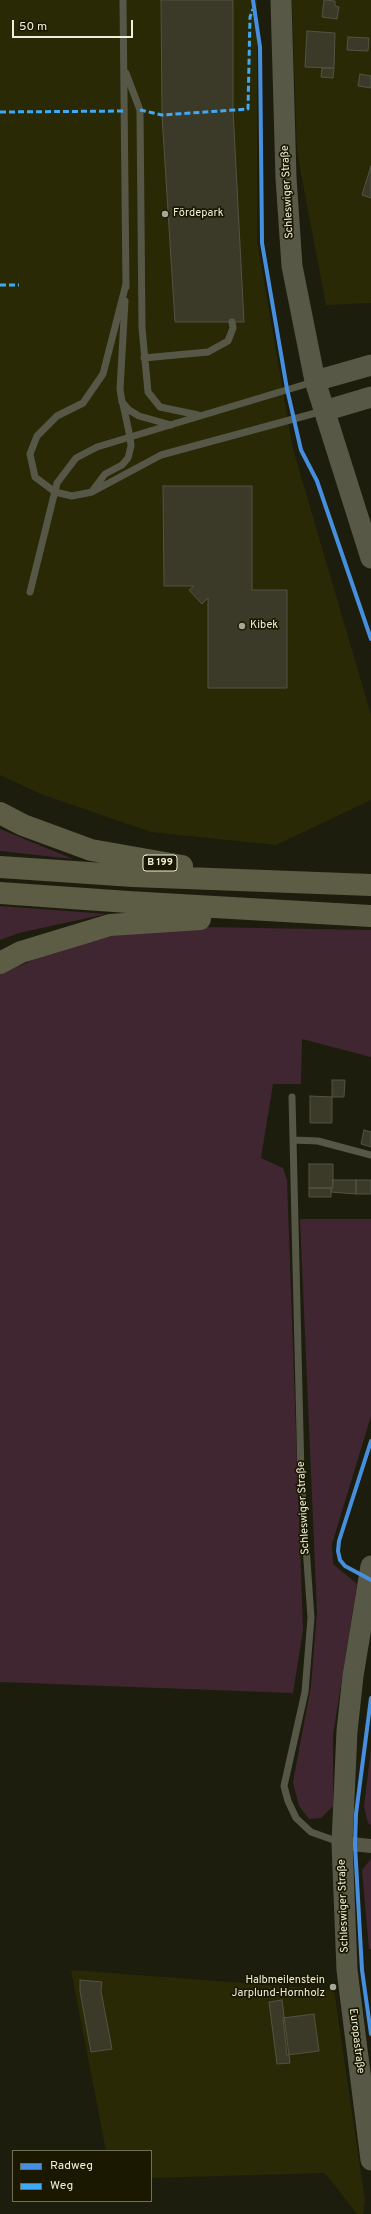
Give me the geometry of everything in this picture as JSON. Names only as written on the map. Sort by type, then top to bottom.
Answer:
[{"type":"highway","name":"B 199","points":[[0,813],[24,825],[91,850],[158,863],[328,884],[371,884]]},
{"type":"highway","points":[[0,867],[133,876],[328,884]]},
{"type":"highway","points":[[0,893],[331,915],[371,916]]},
{"type":"highway","points":[[0,963],[21,952],[110,926],[186,919],[331,915]]},
{"type":"main road","name":"Schleswiger Straße","points":[[281,0],[286,178],[292,266],[315,381],[371,558]]},
{"type":"main road","points":[[315,381],[371,365]]},
{"type":"main road","points":[[324,411],[371,397]]},
{"type":"main road","name":"Schleswiger Straße","points":[[347,1970],[342,1843],[347,1731],[353,1676],[371,1566]]},
{"type":"main road","name":"Europastraße","points":[[347,1970],[371,2160]]},
{"type":"street","name":"Schleswiger Straße","points":[[342,1843],[371,1846]]},
{"type":"lane","points":[[92,492],[105,474],[122,465],[128,458],[131,446],[120,389],[126,284],[123,0]]},
{"type":"lane","points":[[124,67],[140,110],[144,358],[148,392],[160,407],[200,416]]},
{"type":"lane","points":[[126,284],[102,374],[83,403],[58,416],[37,436],[30,454],[35,477],[55,492],[72,496],[92,492],[161,455],[324,411]]},
{"type":"lane","points":[[144,358],[208,352],[228,341],[233,328],[232,322]]},
{"type":"lane","points":[[30,592],[56,483],[76,458],[97,448],[130,437],[315,381]]},
{"type":"lane","points":[[122,402],[129,410],[139,416],[171,425]]},
{"type":"lane","name":"Schleswiger Straße","points":[[292,1097],[302,1475],[311,1618],[305,1692],[284,1786],[288,1802],[296,1818],[311,1832],[342,1843]]},
{"type":"lane","points":[[293,1140],[318,1141],[371,1155]]},
{"type":"shaded area","points":[[0,0],[257,0],[257,241],[293,449],[371,715],[371,800],[276,845],[151,832],[41,794],[0,775]]},
{"type":"shaded area","points":[[292,0],[371,0],[371,303],[326,305],[297,152]]},
{"type":"shaded area","points":[[0,829],[73,859],[0,851]]},
{"type":"shaded area","points":[[0,906],[106,914],[19,933],[0,940]]},
{"type":"shaded area","points":[[201,927],[371,930],[371,1057],[302,1039],[301,1084],[273,1084],[261,1158],[283,1168],[287,1180],[303,1630],[293,1693],[0,1682],[0,974],[57,950],[112,936]]},
{"type":"shaded area","points":[[300,1219],[371,1219],[371,1416],[332,1544],[333,1564],[357,1584],[333,1735],[333,1806],[321,1818],[309,1819],[299,1806],[293,1782],[311,1686],[317,1612]]},
{"type":"shaded area","points":[[371,1748],[371,1825],[368,1823],[364,1807]]},
{"type":"shaded area","points":[[371,1859],[371,1949],[369,1949],[362,1870]]},
{"type":"shaded area","points":[[71,1970],[334,1990],[365,2201],[363,2214],[357,2214],[325,2173],[152,2178],[152,2150],[106,2150]]},
{"type":"building","points":[[161,0],[233,0],[233,110],[244,322],[175,322],[162,115]]},
{"type":"building","points":[[324,0],[335,1],[335,6],[339,7],[337,19],[322,17]]},
{"type":"building","points":[[307,31],[335,33],[334,68],[305,67]]},
{"type":"building","points":[[348,37],[369,38],[368,51],[347,50]]},
{"type":"building","points":[[322,68],[334,68],[333,78],[321,77]]},
{"type":"building","points":[[360,74],[371,76],[371,88],[358,86]]},
{"type":"building","points":[[371,166],[371,198],[362,195]]},
{"type":"building","points":[[163,486],[252,486],[252,590],[287,590],[287,688],[208,688],[208,598],[202,604],[189,590],[194,586],[164,586]]},
{"type":"building","points":[[332,1080],[345,1080],[344,1097],[332,1097]]},
{"type":"building","points":[[310,1096],[332,1097],[332,1123],[310,1123]]},
{"type":"building","points":[[364,1130],[371,1132],[371,1147],[361,1144]]},
{"type":"building","points":[[309,1164],[333,1164],[333,1188],[309,1188]]},
{"type":"building","points":[[333,1180],[356,1180],[356,1194],[331,1192]]},
{"type":"building","points":[[356,1180],[371,1180],[371,1194],[356,1194]]},
{"type":"building","points":[[309,1188],[331,1188],[331,1197],[309,1197]]},
{"type":"building","points":[[80,1980],[102,1982],[101,1991],[112,2049],[91,2052],[80,1991]]},
{"type":"building","points":[[282,2000],[290,2063],[277,2064],[269,2002]]},
{"type":"building","points":[[314,2014],[319,2051],[287,2055],[283,2018]]},
{"type":"marked path","points":[[140,110],[162,115],[248,109],[250,17],[253,9]]},
{"type":"marked path","points":[[0,112],[125,111]]},
{"type":"marked path","points":[[0,285],[19,285]]},
{"type":"cycle path","points":[[253,0],[260,47],[262,243],[287,389],[301,450],[317,481],[371,639]]},
{"type":"cycle path","points":[[371,1441],[339,1541],[338,1551],[340,1560],[345,1566],[371,1580]]},
{"type":"cycle path","points":[[371,1698],[356,1814],[355,1845],[362,1970],[371,2034]]},
{"type":"place","name":"Fördepark","points":[[165,214]]},
{"type":"place","name":"Kibek","points":[[242,626]]},
{"type":"place","name":"Halbmeilenstein Jarplund-Hornholz","points":[[333,1987]]}]
